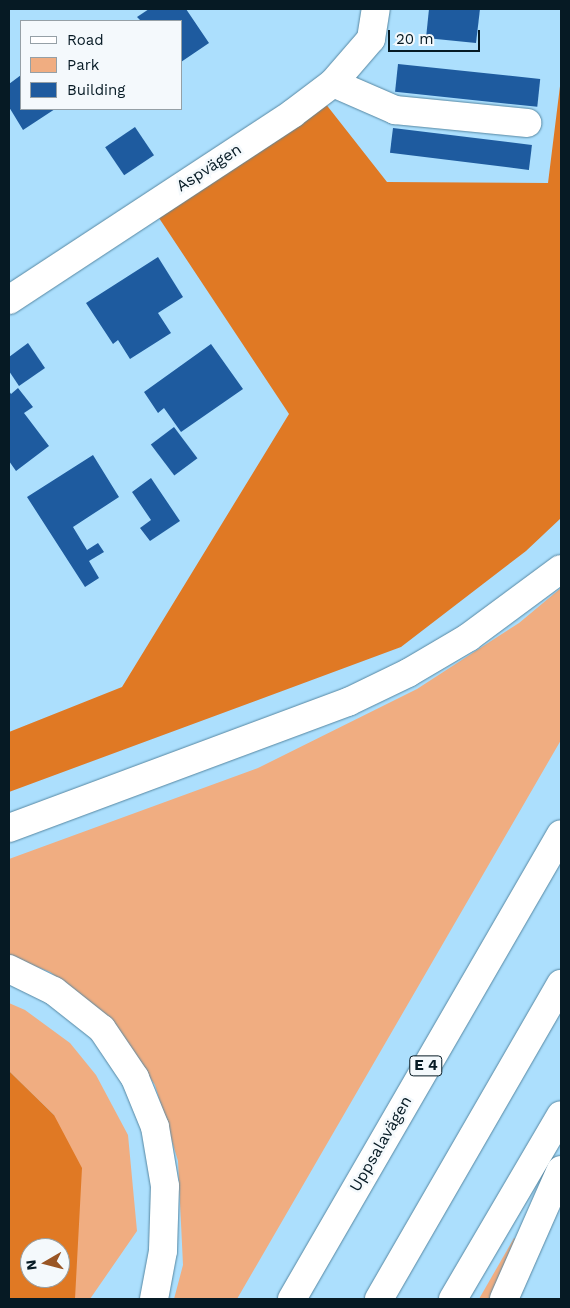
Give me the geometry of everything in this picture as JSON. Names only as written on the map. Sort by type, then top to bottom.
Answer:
[{"type":"main road","name":"Aspvägen","points":[[9,300],[292,114],[333,83],[371,39],[376,9]]},
{"type":"main road","points":[[333,83],[395,110],[527,123]]},
{"type":"main road","points":[[9,828],[348,702],[408,673],[469,637],[561,568]]},
{"type":"main road","name":"Uppsalavägen","points":[[292,1299],[561,834]]},
{"type":"main road","points":[[9,969],[54,991],[102,1028],[135,1078],[155,1127],[166,1186],[163,1251],[154,1299]]},
{"type":"main road","points":[[379,1299],[561,984]]},
{"type":"main road","points":[[453,1299],[561,1115]]},
{"type":"main road","points":[[504,1299],[561,1170]]},
{"type":"green space","points":[[561,588],[561,740],[237,1299],[174,1299],[183,1265],[178,1161],[155,1085],[110,1019],[50,972],[9,956],[9,859],[258,768],[417,689],[519,623]]},
{"type":"green space","points":[[9,1003],[25,1010],[70,1043],[96,1075],[128,1135],[137,1231],[90,1299],[75,1299],[70,1238],[68,1238],[54,1115],[9,1071]]},
{"type":"green space","points":[[514,1238],[519,1240],[492,1299],[479,1299]]},
{"type":"shaded area","points":[[561,78],[561,518],[526,551],[401,647],[9,792],[9,732],[122,687],[289,414],[159,218],[325,103],[387,182],[548,183]]},
{"type":"shaded area","points":[[9,1071],[54,1115],[82,1168],[75,1299],[9,1299]]},
{"type":"building","points":[[149,9],[186,9],[209,43],[182,61],[182,20],[140,20],[137,17]]},
{"type":"building","points":[[429,9],[480,9],[476,43],[426,38]]},
{"type":"building","points":[[398,64],[540,79],[537,107],[395,92]]},
{"type":"building","points":[[20,76],[20,110],[53,110],[23,130],[9,107],[9,84]]},
{"type":"building","points":[[135,127],[154,155],[124,175],[105,147]]},
{"type":"building","points":[[393,128],[532,145],[529,170],[390,153]]},
{"type":"building","points":[[158,257],[183,297],[158,313],[171,333],[130,359],[118,340],[113,344],[86,303]]},
{"type":"building","points":[[28,343],[45,368],[19,386],[9,371],[9,357]]},
{"type":"building","points":[[211,344],[243,389],[181,432],[164,408],[158,413],[144,392]]},
{"type":"building","points":[[18,388],[33,407],[24,413],[49,446],[16,471],[9,461],[9,391],[11,394]]},
{"type":"building","points":[[174,427],[197,458],[174,476],[151,444]]},
{"type":"building","points":[[93,455],[119,497],[73,527],[87,550],[98,543],[104,552],[89,561],[99,578],[85,587],[27,497]]},
{"type":"building","points":[[151,478],[180,521],[150,541],[140,528],[151,520],[132,492]]}]
